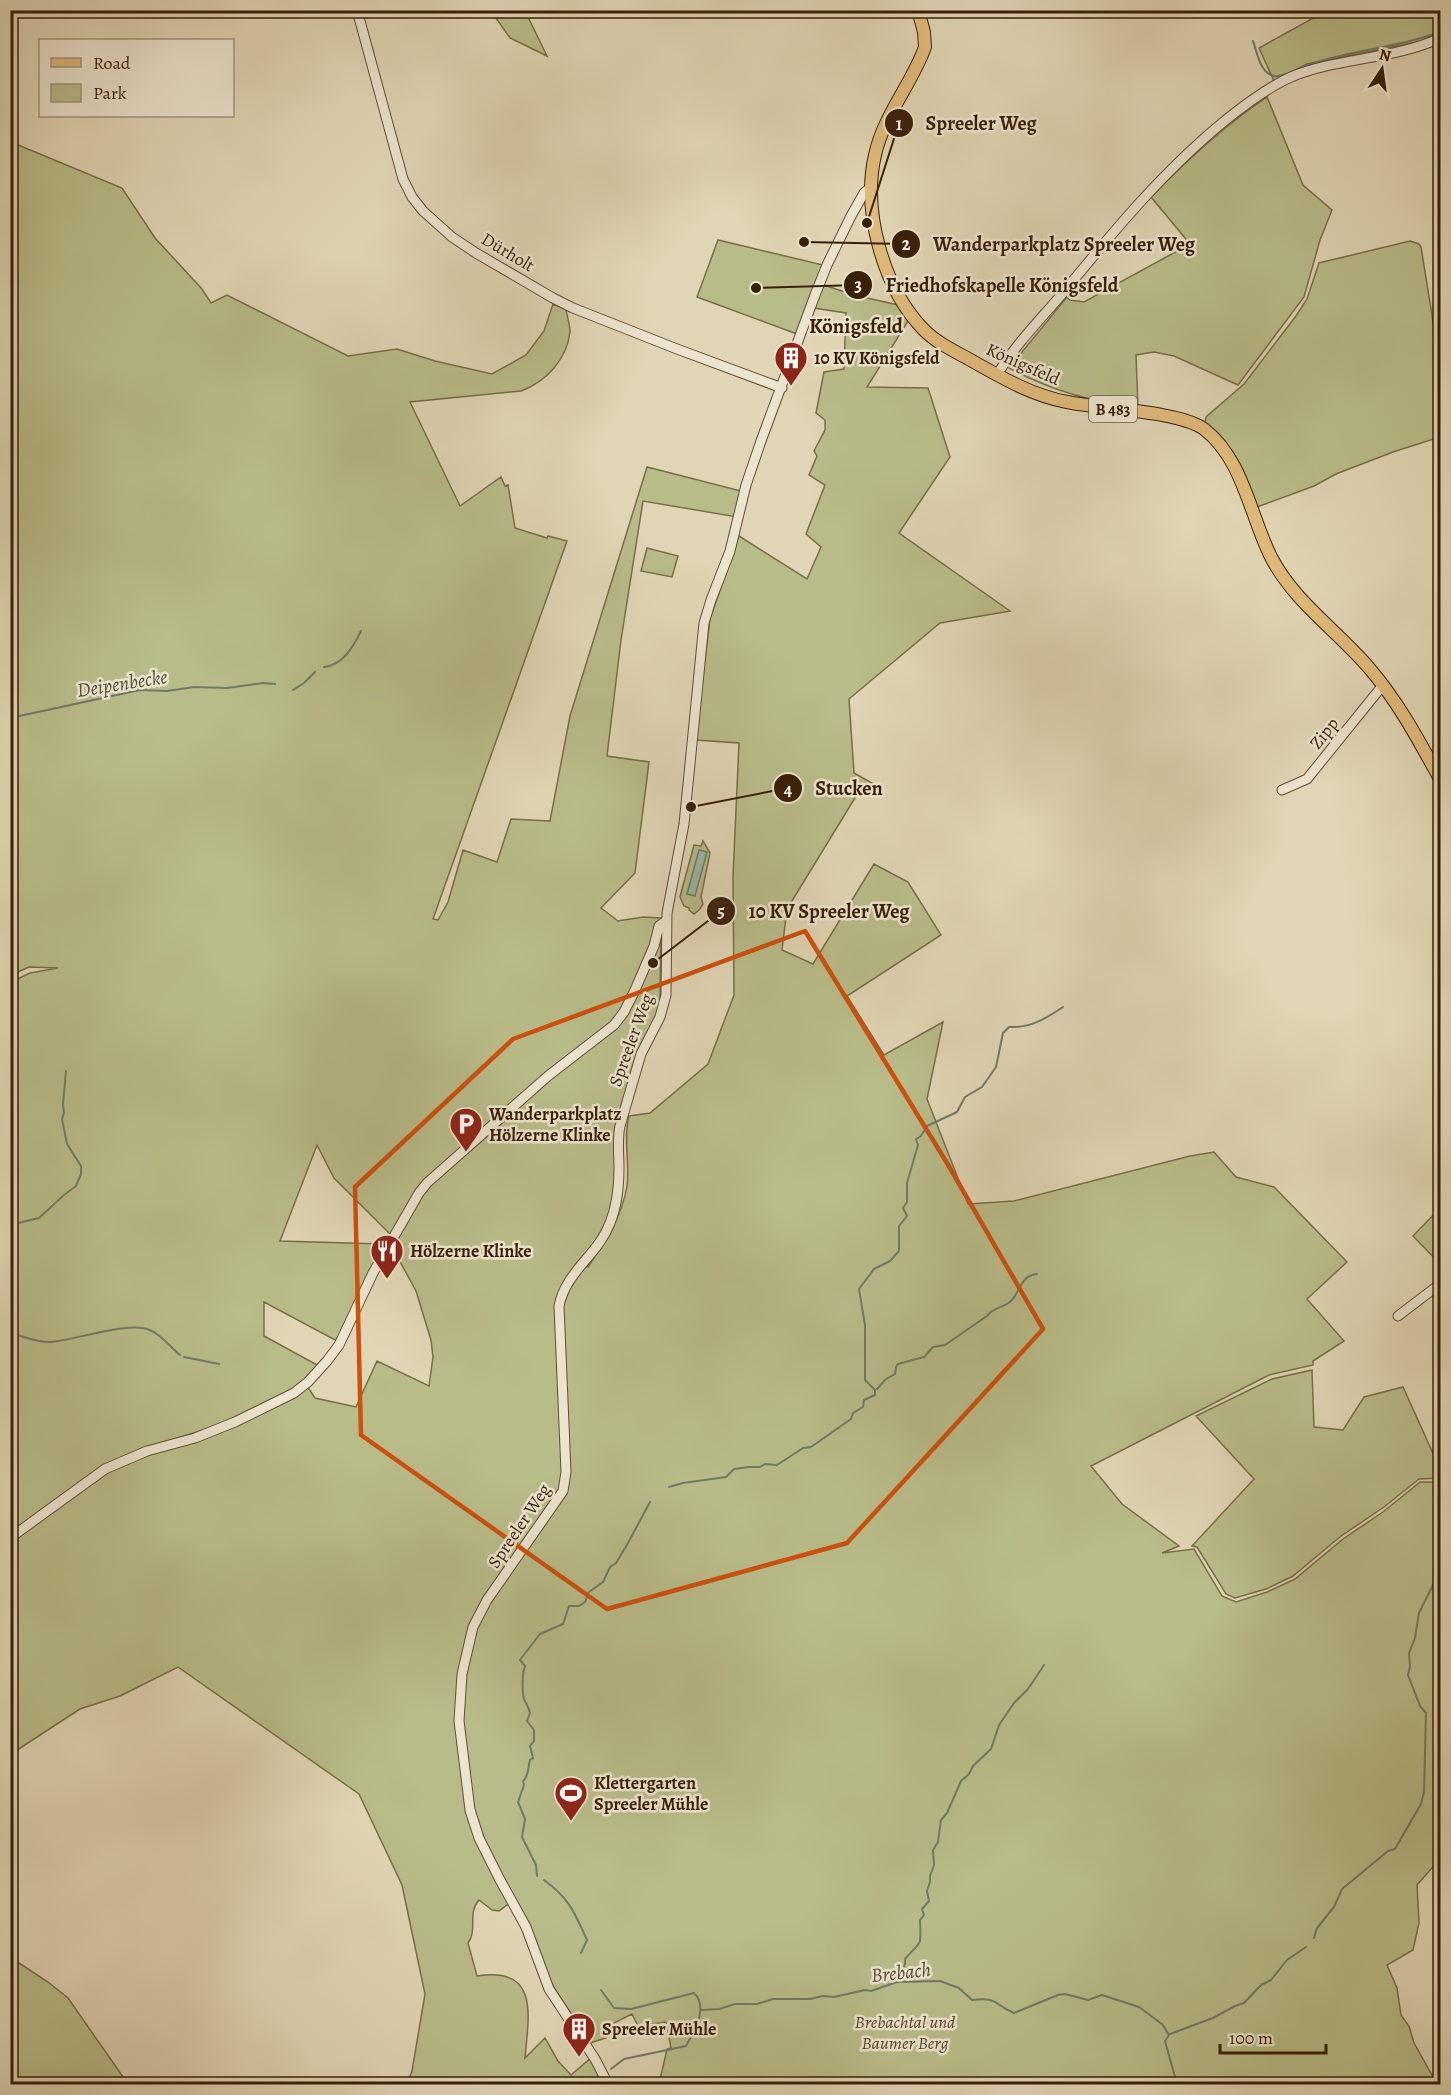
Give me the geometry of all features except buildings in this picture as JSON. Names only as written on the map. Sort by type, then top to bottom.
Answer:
[{"type":"main road","name":"B 483","points":[[870,187],[881,133],[925,44],[918,10]]},
{"type":"main road","name":"Königsfeld","points":[[870,187],[876,237],[887,271],[904,304],[924,330],[937,341],[997,375],[1036,393],[1065,402],[1178,418],[1196,424],[1205,430],[1222,449],[1240,479],[1272,559],[1299,597],[1358,655],[1383,685]]},
{"type":"main road","name":"B 483","points":[[1383,685],[1406,718],[1440,779]]},
{"type":"street","name":"Dürholt","points":[[357,10],[398,164],[412,197],[436,223],[476,253],[573,308],[782,388]]},
{"type":"street","points":[[997,375],[1026,336],[1143,199],[1196,145],[1240,109],[1270,88],[1293,76],[1323,66],[1408,50],[1440,38]]},
{"type":"street","name":"Spreeler Weg","points":[[608,2085],[604,2075],[549,1989],[526,1927],[479,1838],[470,1810],[459,1721],[459,1696],[465,1657],[478,1618],[487,1600],[561,1496],[565,1486],[559,1306],[566,1284],[600,1242],[613,1215],[619,1182],[618,1138],[623,1116],[643,1049],[664,1006],[667,978],[666,921],[683,830],[704,623],[730,551],[753,465],[826,265],[864,193],[870,187]]},
{"type":"street","name":"Zipp","points":[[1282,790],[1307,779],[1383,685]]},
{"type":"street","points":[[10,1538],[110,1466],[147,1451],[235,1422],[294,1393],[308,1382],[339,1345],[373,1273],[422,1188],[548,1076],[614,1024],[624,1012],[635,990],[654,946],[659,926],[666,921]]},
{"type":"street","points":[[1398,1316],[1440,1284]]},
{"type":"highlighted area","points":[[805,931],[947,1163],[1043,1329],[847,1543],[607,1609],[361,1435],[355,1187],[513,1039]]},
{"type":"green space","points":[[491,11],[525,11],[547,56],[510,38]]},
{"type":"green space","points":[[1326,11],[1440,11],[1440,32],[1422,41],[1307,64],[1274,81],[1259,48]]},
{"type":"green space","points":[[1267,97],[1303,185],[1332,210],[1320,240],[1304,297],[1238,385],[1174,356],[1154,352],[1136,355],[1138,408],[1072,394],[1009,368],[1067,297],[1070,300],[1084,302],[1190,244],[1151,197],[1206,144]]},
{"type":"green space","name":"Brebachtal und Baumer Berg","points":[[11,142],[122,188],[155,238],[202,289],[211,303],[227,295],[348,356],[397,349],[435,361],[492,374],[526,355],[544,331],[553,304],[566,309],[570,332],[565,351],[554,368],[539,382],[521,391],[410,402],[460,506],[501,477],[505,486],[508,485],[515,528],[547,538],[548,536],[567,541],[433,919],[438,920],[448,902],[463,850],[497,862],[511,819],[550,821],[570,716],[647,467],[741,491],[737,517],[643,501],[621,640],[607,756],[649,762],[635,873],[601,908],[618,921],[643,917],[661,918],[660,1006],[638,1053],[618,1125],[616,1182],[610,1214],[602,1234],[579,1263],[588,1267],[612,1229],[625,1197],[628,1177],[627,1125],[629,1116],[650,1113],[708,1064],[734,995],[733,877],[739,743],[695,740],[710,619],[739,536],[807,579],[821,547],[806,534],[825,485],[809,475],[817,456],[814,451],[825,430],[825,420],[816,413],[824,372],[844,369],[846,313],[814,308],[816,286],[797,334],[697,297],[718,240],[823,265],[818,283],[854,295],[898,305],[908,321],[867,387],[928,388],[950,457],[899,533],[1010,611],[940,623],[849,699],[854,773],[879,787],[858,793],[787,909],[782,950],[813,964],[874,864],[908,882],[941,935],[847,996],[884,1055],[943,1022],[927,1099],[968,1204],[1014,1201],[1190,1156],[1214,1152],[1236,1177],[1274,1187],[1347,1262],[1307,1299],[1344,1341],[1313,1361],[1313,1365],[1269,1375],[1091,1466],[1122,1504],[1179,1546],[1162,1553],[1194,1549],[1222,1596],[1236,1602],[1267,1592],[1295,1579],[1343,1539],[1383,1512],[1420,1482],[1440,1482],[1440,1859],[1417,1885],[1419,1923],[1413,1950],[1387,1965],[1397,1988],[1401,2015],[1409,2026],[1414,2043],[1437,2084],[659,2084],[667,2049],[671,2048],[666,2022],[638,2026],[632,2014],[614,2023],[606,2038],[590,2043],[553,1986],[521,1911],[489,1852],[474,1809],[463,1720],[464,1675],[475,1628],[481,1615],[471,1636],[463,1663],[460,1691],[462,1747],[470,1810],[487,1855],[526,1927],[511,1902],[499,1911],[492,1910],[479,1900],[475,1905],[472,1933],[468,1943],[477,1976],[497,1975],[511,1978],[520,1986],[526,1997],[528,2025],[525,2058],[545,2038],[558,2061],[571,2075],[592,2057],[604,2084],[407,2084],[412,2071],[425,1994],[402,1885],[359,1794],[178,1667],[120,1696],[80,1709],[11,1754],[10,1540],[115,1466],[206,1437],[296,1396],[307,1386],[315,1398],[356,1407],[377,1361],[429,1386],[433,1357],[431,1340],[416,1291],[392,1247],[390,1234],[334,1178],[317,1145],[280,1241],[384,1244],[386,1246],[369,1273],[337,1341],[264,1302],[264,1336],[319,1366],[297,1387],[273,1403],[246,1416],[161,1443],[106,1465],[11,1535],[11,982],[30,973],[58,968],[29,967],[11,975]]},
{"type":"green space","points":[[1410,241],[1421,247],[1440,365],[1440,437],[1393,452],[1336,474],[1314,486],[1257,507],[1222,441],[1205,422],[1206,417],[1244,384],[1296,316],[1307,299],[1319,263]]},
{"type":"green space","points":[[647,548],[678,556],[672,577],[641,571]]},
{"type":"green space","points":[[703,841],[710,853],[701,897],[703,904],[694,914],[684,906],[680,897],[694,845],[701,846]]},
{"type":"green space","points":[[1440,1208],[1440,1264],[1413,1236]]},
{"type":"green space","points":[[1312,1370],[1314,1427],[1343,1430],[1364,1397],[1403,1387],[1440,1469],[1440,1478],[1419,1479],[1384,1507],[1341,1536],[1293,1576],[1266,1589],[1235,1598],[1226,1594],[1197,1547],[1192,1546],[1254,1479],[1196,1416],[1272,1379]]},
{"type":"green space","points":[[10,1957],[68,1998],[128,2084],[11,2084]]},
{"type":"shaded area","points":[[699,850],[707,852],[695,896],[687,894]]},
{"type":"waterway","points":[[1253,41],[1262,67],[1269,74],[1278,76],[1333,58],[1440,32]]},
{"type":"waterway","points":[[324,667],[331,666],[342,659],[351,649],[361,631]]},
{"type":"waterway","points":[[293,690],[315,672]]},
{"type":"waterway","name":"Deipenbecke","points":[[10,718],[140,690],[167,691],[194,687],[227,688],[263,683],[275,684]]},
{"type":"waterway","points":[[669,1487],[726,1477],[734,1469],[760,1467],[765,1464],[777,1465],[803,1448],[811,1447],[851,1419],[853,1413],[863,1407],[864,1400],[875,1395],[875,1390],[865,1380],[865,1325],[859,1289],[874,1269],[890,1261],[899,1251],[899,1226],[907,1216],[903,1208],[907,1202],[907,1183],[918,1145],[916,1139],[921,1136],[927,1126],[957,1112],[965,1097],[982,1087],[996,1067],[1003,1033],[1009,1027],[1038,1022],[1063,1007]]},
{"type":"waterway","points":[[10,1248],[18,1223],[39,1218],[76,1186],[81,1174],[81,1166],[67,1144],[62,1119],[66,1071]]},
{"type":"waterway","points":[[877,1389],[886,1379],[895,1374],[898,1364],[924,1357],[933,1347],[945,1345],[992,1311],[1008,1303],[1027,1277],[1037,1274]]},
{"type":"waterway","points":[[10,1333],[51,1342],[138,1327],[156,1333],[180,1355]]},
{"type":"waterway","points":[[184,1357],[219,1364]]},
{"type":"waterway","points":[[537,1876],[536,1865],[522,1837],[525,1819],[518,1802],[530,1760],[533,1758],[530,1746],[534,1741],[534,1730],[527,1721],[530,1711],[523,1696],[525,1666],[520,1660],[540,1634],[563,1624],[569,1606],[579,1606],[585,1602],[589,1592],[603,1582],[650,1502]]},
{"type":"waterway","points":[[1314,1938],[1317,1928],[1334,1907],[1342,1889],[1388,1851],[1395,1849],[1421,1804],[1424,1792],[1426,1713],[1420,1706],[1408,1675],[1409,1653],[1415,1638],[1419,1613],[1440,1571]]},
{"type":"waterway","points":[[901,1973],[905,1959],[920,1940],[920,1920],[924,1915],[922,1909],[929,1901],[927,1891],[934,1865],[933,1850],[938,1842],[941,1820],[947,1813],[961,1781],[991,1749],[999,1725],[1044,1665]]},
{"type":"waterway","points":[[544,1880],[560,1893],[575,1914],[587,1940],[581,1953]]},
{"type":"waterway","points":[[1170,2034],[1213,2018],[1244,2003],[1261,1985],[1271,1980],[1287,1960],[1306,1947]]},
{"type":"waterway","name":"Brebach","points":[[702,2010],[719,2009],[735,2004],[757,2004],[773,1999],[834,1997],[865,1990],[871,1991],[897,1982],[940,1981],[959,1988],[972,2000],[992,2000],[1014,2013],[1058,1995],[1065,1994],[1088,2000],[1102,1995],[1139,2007],[1162,2024],[1169,2035],[1165,2041],[1177,2084]]},
{"type":"waterway","name":"Brebach","points":[[601,1990],[614,2008],[631,2009],[694,1993],[700,2005],[699,2019],[686,2046],[624,2059],[611,2069]]},
{"type":"waterway","points":[[597,2084],[598,2076]]},
{"type":"place","name":"Spreeler Weg","points":[[867,223]]},
{"type":"place","name":"Wanderparkplatz Spreeler Weg","points":[[804,242]]},
{"type":"place","name":"Friedhofskapelle Königsfeld","points":[[756,288]]},
{"type":"place","name":"10 KV Königsfeld","points":[[791,387]]},
{"type":"place","name":"Stucken","points":[[691,807]]},
{"type":"place","name":"10 KV Spreeler Weg","points":[[653,963]]},
{"type":"place","name":"Wanderparkplatz Hölzerne Klinke","points":[[466,1153]]},
{"type":"place","name":"Hölzerne Klinke","points":[[387,1280]]},
{"type":"place","name":"Klettergarten Spreeler Mühle","points":[[571,1822]]},
{"type":"place","name":"Spreeler Mühle","points":[[579,2058]]},
{"type":"district","name":"Königsfeld","points":[[856,326]]}]
